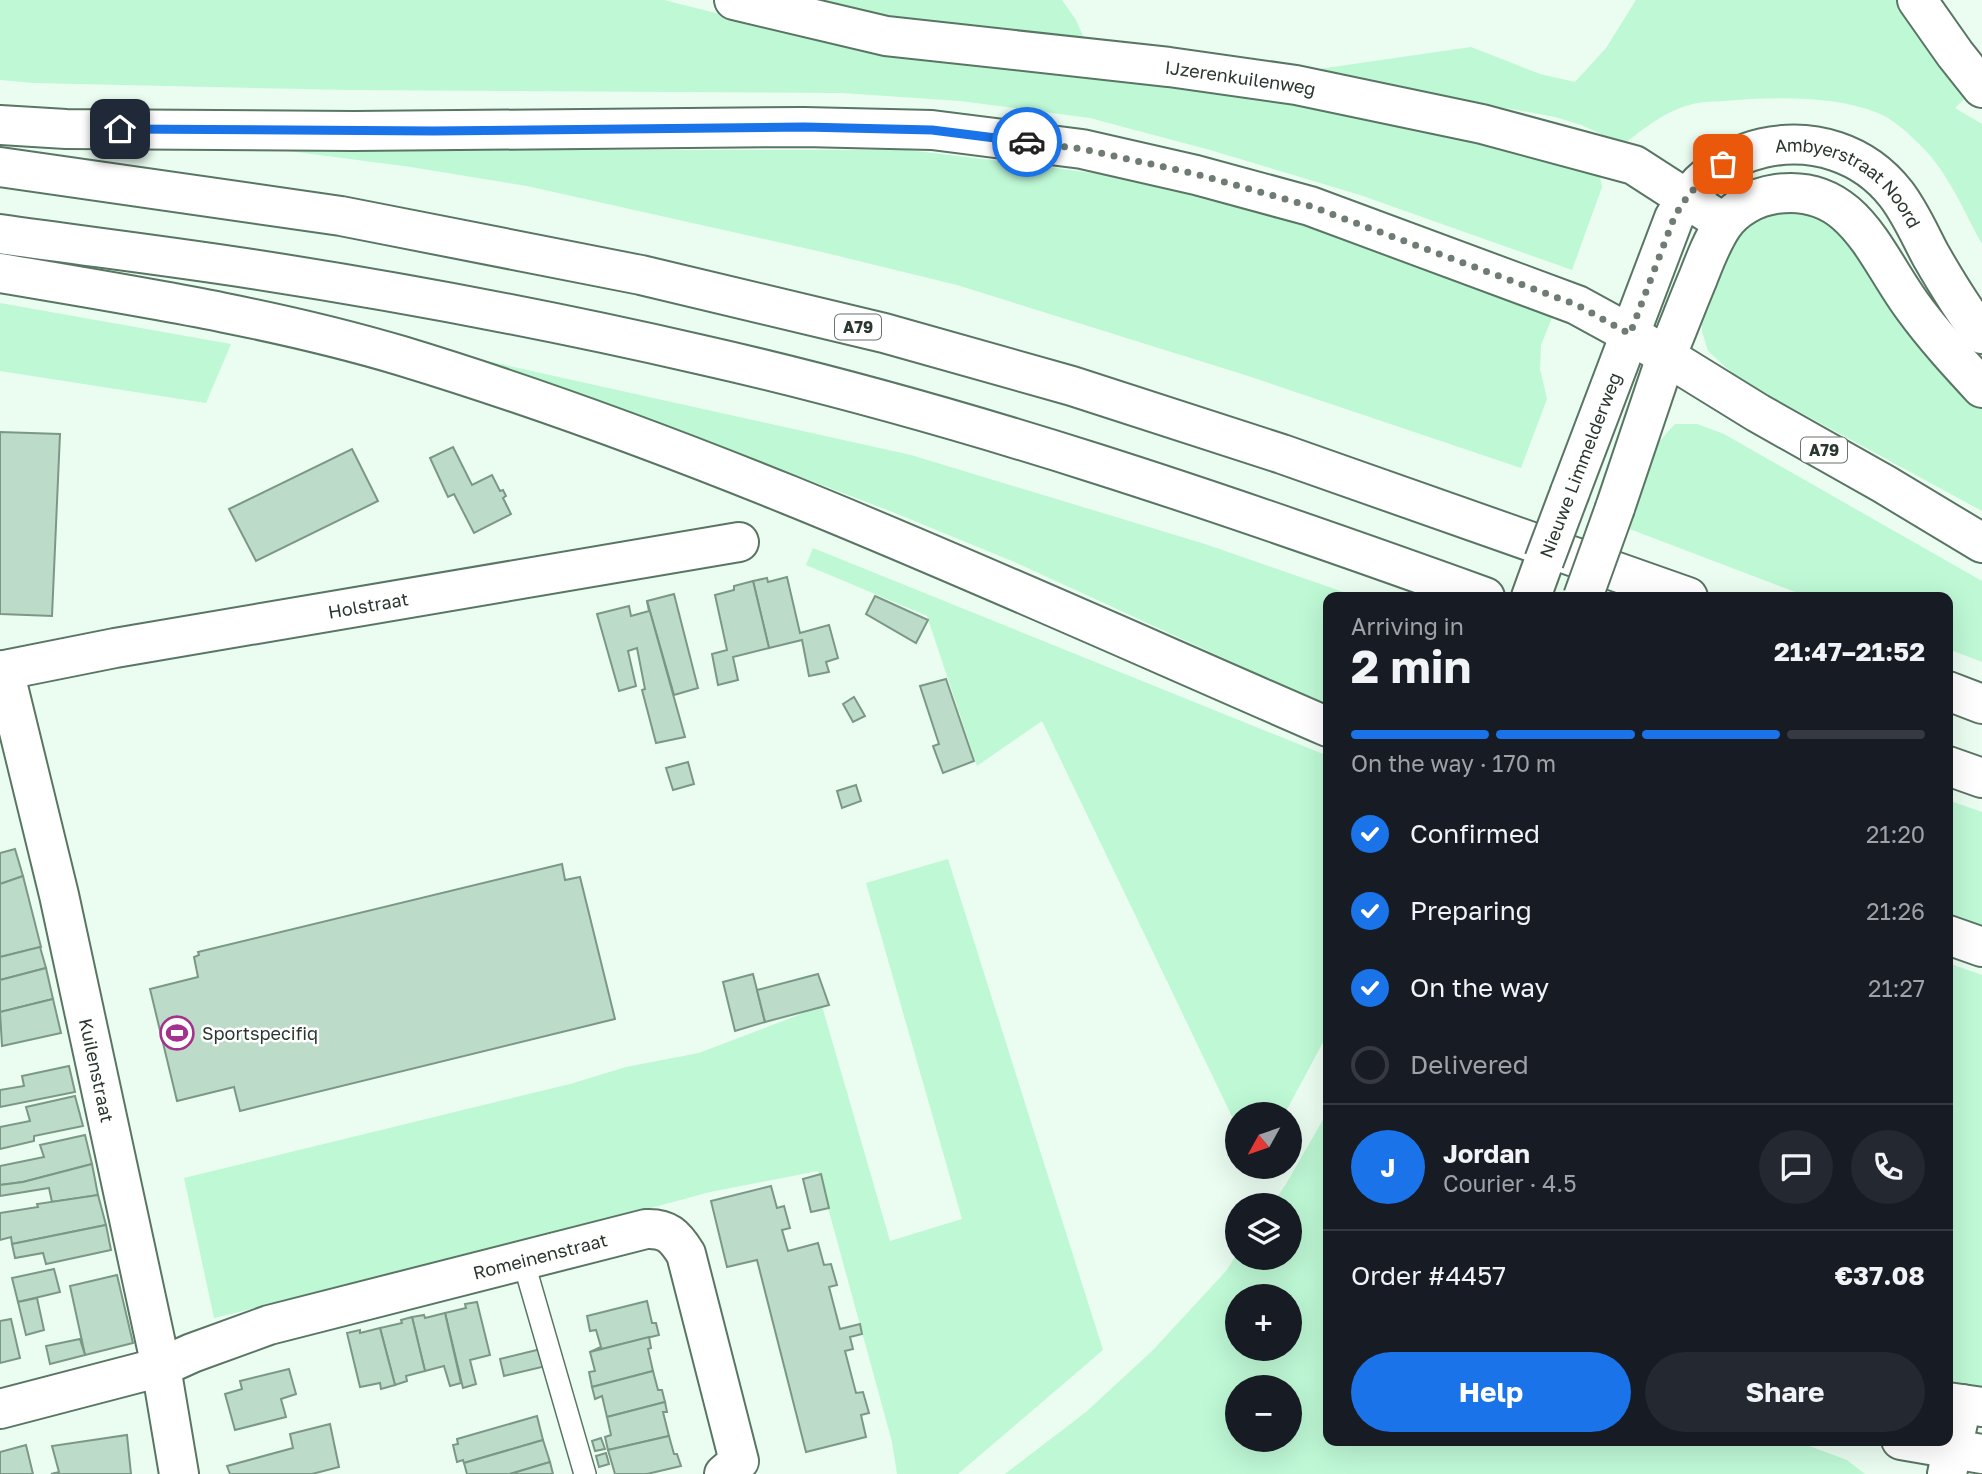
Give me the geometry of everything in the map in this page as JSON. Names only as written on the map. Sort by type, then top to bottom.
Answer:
[{"type":"main road","name":"IJzerenkuilenweg","points":[[734,0],[886,36],[1169,67],[1296,85],[1495,127],[1634,165],[1724,223]]},
{"type":"main road","points":[[1917,0],[1982,88]]},
{"type":"main road","points":[[0,125],[65,129],[354,131],[817,127],[932,130],[1082,149],[1196,174],[1310,206],[1577,305],[1666,357],[1585,592]]},
{"type":"main road","name":"Ambyerstraat Noord","points":[[1630,334],[1674,218],[1701,180],[1717,168],[1760,149],[1805,145],[1844,153],[1866,165],[1883,179],[1913,220],[1951,289],[1982,334]]},
{"type":"main road","name":"A79","points":[[0,167],[341,216],[641,275],[884,333],[1072,386],[1282,454],[1674,592]]},
{"type":"main road","name":"Ambyerstraat Noord","points":[[1666,357],[1712,244],[1724,223],[1741,207],[1770,195],[1805,193],[1830,200],[1855,220],[1927,326],[1982,388]]},
{"type":"main road","points":[[0,234],[250,268],[503,312],[726,360],[965,424],[1271,520],[1471,592]]},
{"type":"main road","points":[[0,273],[232,314],[400,356],[583,416],[749,477],[1323,725]]},
{"type":"main road","name":"Nieuwe Limmelderweg","points":[[1533,592],[1630,334]]},
{"type":"main road","name":"A79","points":[[1666,357],[1982,544]]},
{"type":"main road","name":"Holstraat","points":[[2,671],[115,648],[739,542]]},
{"type":"main road","name":"Kuilenstraat","points":[[2,671],[59,895],[161,1367],[179,1474]]},
{"type":"main road","points":[[1953,693],[1982,704]]},
{"type":"main road","points":[[1953,768],[1982,778]]},
{"type":"main road","points":[[1953,937],[1982,947]]},
{"type":"main road","name":"Romeinenstraat","points":[[0,1409],[161,1367],[269,1325],[646,1229],[659,1228],[669,1232],[686,1254],[739,1461],[724,1474]]},
{"type":"main road","points":[[1920,1446],[1961,1459],[1964,1404]]},
{"type":"lane","points":[[523,1260],[584,1474]]},
{"type":"green space","points":[[0,0],[664,0],[827,41],[1281,102],[1460,132],[1589,171],[1600,177],[1602,187],[1572,270],[1360,195],[1210,150],[1090,118],[960,101],[842,93],[349,90],[0,80]]},
{"type":"green space","points":[[790,0],[1062,0],[1076,20],[1087,45],[835,13]]},
{"type":"green space","points":[[1636,0],[1897,0],[1967,96],[1955,108],[1982,124],[1982,244],[1953,190],[1927,152],[1893,121],[1861,107],[1802,99],[1701,102],[1665,115],[1624,144],[1555,117],[1305,71],[1471,47],[1540,74],[1575,82],[1606,48]]},
{"type":"green space","points":[[250,146],[506,150],[908,150],[1123,177],[1275,216],[1556,308],[1541,345],[1540,369],[1547,399],[1521,468],[1245,375],[957,285],[527,186],[411,167]]},
{"type":"green space","points":[[1794,207],[1841,228],[1982,400],[1982,511],[1739,379],[1708,351],[1702,331],[1701,310],[1733,238],[1769,212]]},
{"type":"green space","points":[[0,303],[231,344],[206,403],[0,371]]},
{"type":"green space","points":[[433,349],[911,455],[1205,544],[1344,592],[1323,592],[1323,704],[1012,561],[731,450]]},
{"type":"green space","points":[[1675,424],[1697,424],[1724,434],[1982,581],[1982,662],[1953,651],[1953,592],[1795,592],[1627,528],[1657,444]]},
{"type":"green space","points":[[813,548],[1323,754],[1323,1042],[1291,1102],[1225,1102],[1042,721],[977,766],[927,616],[806,565]]},
{"type":"green space","points":[[1953,802],[1982,812],[1982,926],[1953,916]]},
{"type":"green space","points":[[948,859],[1103,1350],[958,1474],[897,1474],[892,1442],[818,1171],[710,1192],[551,1235],[214,1318],[184,1178],[570,1084],[626,1067],[699,1053],[822,1006],[890,1241],[962,1219],[866,883]]},
{"type":"green space","points":[[1953,965],[1982,975],[1982,1387],[1953,1381]]},
{"type":"green space","points":[[1323,1120],[1323,1446],[1809,1446],[1847,1460],[1865,1474],[1005,1474],[1086,1412],[1153,1350],[1226,1271],[1302,1270],[1302,1193],[1280,1193],[1288,1180],[1302,1180],[1302,1156]]},
{"type":"building","points":[[0,432],[60,434],[52,616],[0,614]]},
{"type":"building","points":[[453,447],[472,485],[492,475],[500,491],[503,490],[506,496],[503,498],[511,514],[474,533],[454,494],[448,497],[430,458]]},
{"type":"building","points":[[352,449],[378,501],[256,561],[229,509]]},
{"type":"building","points":[[787,577],[800,633],[829,625],[838,658],[826,662],[829,672],[809,676],[802,640],[769,648],[753,581],[767,578],[768,582]]},
{"type":"building","points":[[753,581],[769,648],[733,657],[738,680],[718,685],[712,654],[727,650],[715,595]]},
{"type":"building","points":[[674,594],[698,688],[674,695],[647,601]]},
{"type":"building","points":[[875,596],[928,620],[916,643],[866,614]]},
{"type":"building","points":[[647,601],[685,737],[656,743],[642,690],[645,689],[637,648],[628,651],[636,686],[619,691],[597,614],[629,606],[631,616],[649,611]]},
{"type":"building","points":[[946,679],[974,761],[943,773],[933,746],[939,744],[920,686]]},
{"type":"building","points":[[854,697],[865,716],[853,722],[843,704]]},
{"type":"building","points":[[688,762],[694,784],[673,790],[666,768]]},
{"type":"building","points":[[856,785],[861,801],[842,808],[837,791]]},
{"type":"building","points":[[15,849],[23,876],[0,884],[0,853]]},
{"type":"building","points":[[562,864],[565,880],[580,877],[615,1019],[240,1111],[234,1087],[177,1101],[150,989],[198,977],[194,957],[199,955],[198,952]]},
{"type":"building","points":[[23,876],[41,947],[0,957],[0,884]]},
{"type":"building","points":[[40,947],[46,968],[0,980],[0,957]]},
{"type":"building","points":[[46,968],[53,999],[0,1012],[0,980]]},
{"type":"building","points":[[753,974],[765,1022],[735,1031],[723,982]]},
{"type":"building","points":[[818,974],[829,1005],[765,1022],[757,990]]},
{"type":"building","points":[[53,999],[61,1033],[2,1046],[0,1012]]},
{"type":"building","points":[[69,1066],[75,1092],[0,1107],[0,1090],[24,1086],[22,1076]]},
{"type":"building","points":[[75,1096],[83,1126],[34,1136],[34,1141],[0,1149],[0,1127],[30,1121],[26,1107]]},
{"type":"building","points":[[85,1135],[92,1164],[23,1182],[0,1185],[0,1166],[44,1157],[40,1145]]},
{"type":"building","points":[[92,1164],[98,1195],[52,1202],[49,1188],[0,1196],[0,1185],[23,1182]]},
{"type":"building","points":[[821,1174],[829,1208],[811,1212],[803,1179]]},
{"type":"building","points":[[771,1186],[777,1208],[784,1206],[790,1228],[782,1230],[788,1251],[818,1243],[824,1265],[831,1264],[837,1285],[829,1287],[840,1329],[860,1324],[862,1334],[850,1337],[853,1349],[845,1351],[856,1393],[863,1392],[869,1413],[861,1415],[866,1437],[806,1452],[757,1260],[727,1267],[711,1201]]},
{"type":"building","points":[[98,1195],[106,1225],[12,1244],[11,1237],[0,1240],[0,1213],[38,1207],[37,1204]]},
{"type":"building","points":[[106,1225],[111,1250],[46,1264],[43,1253],[15,1258],[12,1244]]},
{"type":"building","points":[[54,1269],[60,1292],[18,1302],[12,1278]]},
{"type":"building","points":[[117,1275],[133,1343],[85,1355],[70,1286]]},
{"type":"building","points":[[37,1298],[44,1330],[26,1335],[18,1302]]},
{"type":"building","points":[[647,1301],[652,1323],[656,1323],[659,1335],[590,1352],[601,1347],[596,1330],[590,1331],[587,1316]]},
{"type":"building","points":[[477,1302],[490,1355],[470,1360],[476,1384],[463,1388],[445,1313]]},
{"type":"building","points":[[445,1313],[461,1383],[450,1386],[444,1366],[425,1371],[412,1317],[424,1315],[425,1318]]},
{"type":"building","points":[[412,1317],[425,1371],[406,1376],[407,1381],[395,1385],[380,1328],[402,1323],[401,1320]]},
{"type":"building","points":[[11,1319],[20,1358],[0,1363],[0,1321]]},
{"type":"building","points":[[380,1328],[395,1385],[381,1389],[380,1383],[360,1387],[347,1333]]},
{"type":"building","points":[[649,1337],[651,1348],[648,1349],[653,1371],[592,1387],[589,1372],[595,1371],[590,1352]]},
{"type":"building","points":[[80,1339],[85,1355],[50,1364],[46,1346]]},
{"type":"building","points":[[541,1349],[546,1366],[504,1376],[500,1359]]},
{"type":"building","points":[[289,1369],[296,1394],[281,1399],[286,1417],[235,1430],[225,1394],[242,1389],[240,1381]]},
{"type":"building","points":[[653,1371],[658,1390],[662,1390],[665,1402],[607,1417],[602,1396],[595,1399],[592,1387]]},
{"type":"building","points":[[665,1402],[667,1412],[663,1412],[669,1436],[608,1450],[605,1437],[611,1435],[607,1417]]},
{"type":"building","points":[[537,1416],[543,1440],[464,1463],[463,1460],[457,1462],[453,1445],[458,1444],[457,1439]]},
{"type":"building","points":[[330,1424],[339,1467],[312,1474],[230,1474],[227,1466],[293,1448],[290,1434]]},
{"type":"building","points":[[127,1435],[131,1474],[51,1474],[59,1472],[52,1446]]},
{"type":"building","points":[[669,1436],[681,1466],[647,1474],[615,1474],[608,1450]]},
{"type":"building","points":[[601,1438],[605,1449],[595,1451],[592,1441]]},
{"type":"building","points":[[543,1440],[550,1462],[510,1474],[467,1474],[464,1463]]},
{"type":"building","points":[[26,1445],[33,1474],[0,1474],[0,1452]]},
{"type":"building","points":[[606,1453],[609,1464],[599,1467],[596,1456]]},
{"type":"building","points":[[550,1462],[553,1474],[510,1474]]},
{"type":"way so far","points":[[1027,142],[1082,149],[1196,174],[1310,206],[1577,305],[1630,334],[1681,204],[1701,180],[1723,164]]},
{"type":"place","name":"Sportspecifiq","points":[[177,1033]]},
{"type":"route","points":[[120,129],[434,131],[804,127],[932,130],[1027,142]]}]
